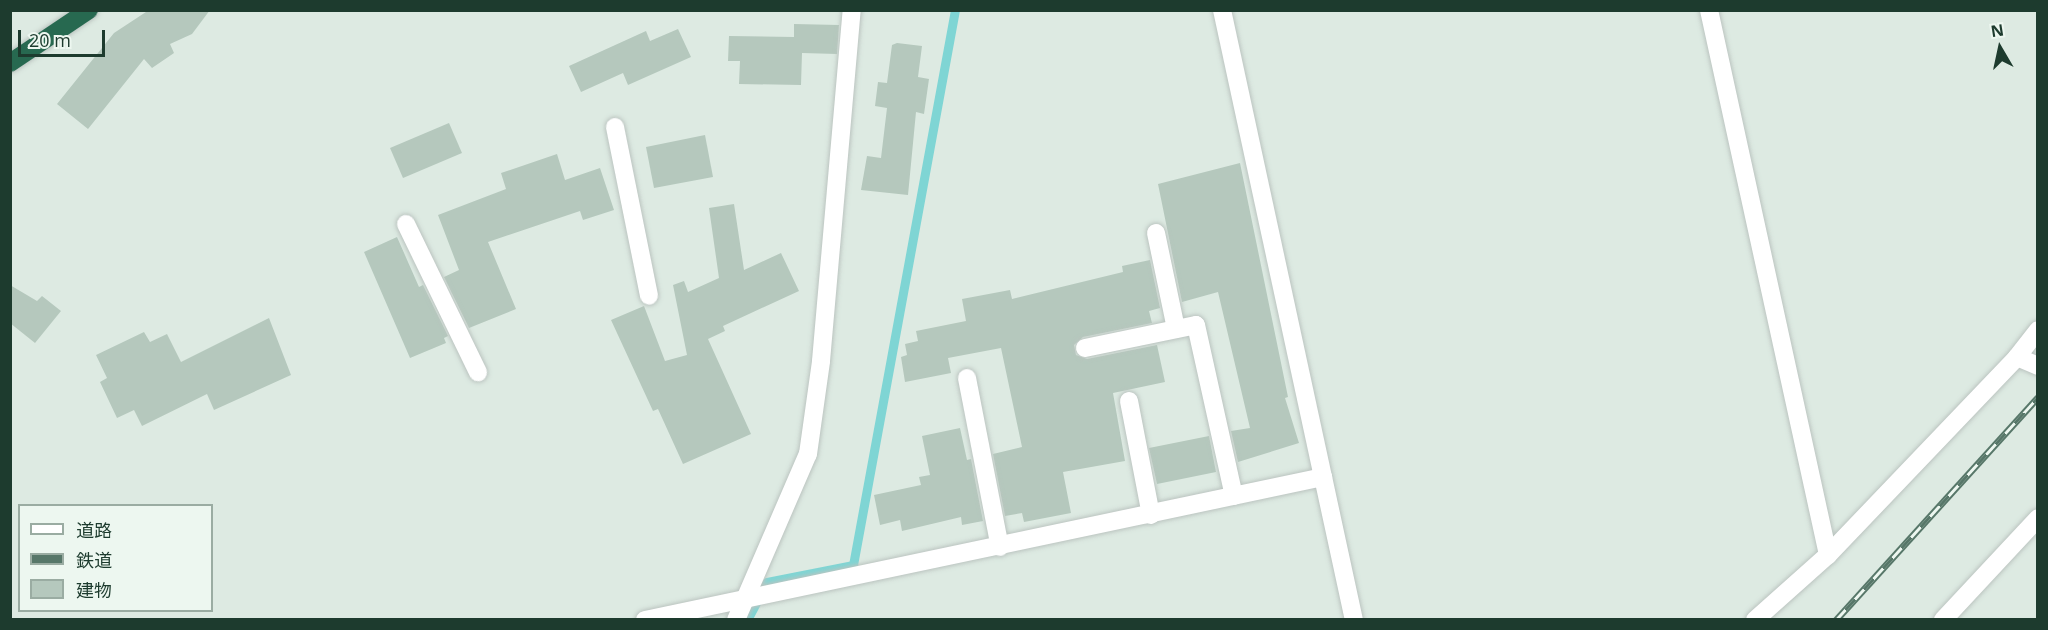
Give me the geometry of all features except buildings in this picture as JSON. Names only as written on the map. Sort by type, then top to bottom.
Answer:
[{"type":"highway","points":[[10,63],[89,10]]},
{"type":"street","points":[[736,620],[808,454],[822,361],[852,10]]},
{"type":"street","points":[[1222,10],[1354,620]]},
{"type":"street","points":[[1709,10],[1828,555]]},
{"type":"street","points":[[615,127],[649,296]]},
{"type":"street","points":[[406,224],[478,372]]},
{"type":"street","points":[[1156,233],[1176,329]]},
{"type":"street","points":[[1085,348],[1196,325],[1234,496]]},
{"type":"street","points":[[1755,620],[1828,555],[2017,357],[2037,330]]},
{"type":"street","points":[[2017,357],[2037,366]]},
{"type":"street","points":[[967,378],[1000,547]]},
{"type":"street","points":[[1129,401],[1151,515]]},
{"type":"street","points":[[645,620],[1000,547],[1323,477]]},
{"type":"street","points":[[1943,620],[2037,518]]},
{"type":"waterway","points":[[747,620],[767,582],[853,565],[955,10]]},
{"type":"railway","points":[[1836,620],[2038,397]]}]
